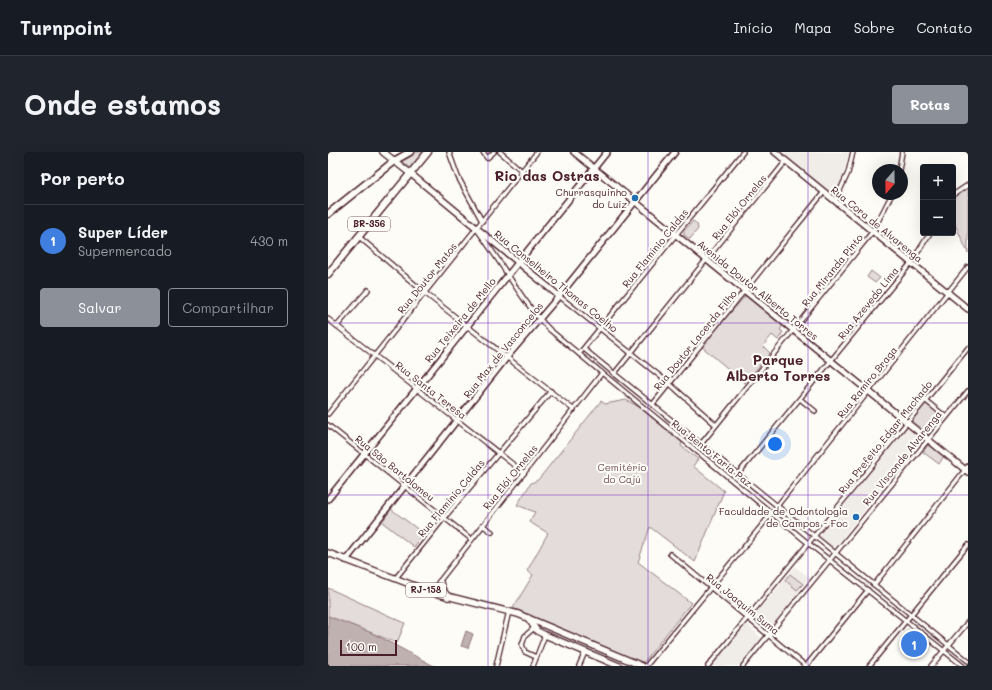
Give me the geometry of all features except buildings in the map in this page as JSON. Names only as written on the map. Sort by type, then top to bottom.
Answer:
[{"type":"highway","name":"BR-356","points":[[328,214],[394,161],[410,152]]},
{"type":"highway","points":[[411,174],[428,152]]},
{"type":"highway","name":"BR-356","points":[[328,274],[411,174]]},
{"type":"main road","name":"Rua Conselheiro Thomas Coelho","points":[[383,152],[559,296]]},
{"type":"main road","name":"Avenida Doutor Alberto Torres","points":[[574,152],[928,440],[967,469]]},
{"type":"main road","name":"Rua Teixeira de Mello","points":[[328,499],[607,152]]},
{"type":"main road","name":"Rua Max de Vasconcelos","points":[[346,560],[507,357],[540,320],[676,152]]},
{"type":"main road","name":"Rua Cora de Alvarenga","points":[[775,152],[968,309]]},
{"type":"main road","name":"RJ-158","points":[[328,554],[431,592],[509,611],[642,666]]},
{"type":"main road","points":[[440,582],[442,590],[448,597]]},
{"type":"main road","points":[[528,618],[535,629],[545,636],[620,666]]},
{"type":"main road","points":[[535,629],[551,628]]},
{"type":"main road","points":[[556,640],[568,642],[571,637]]},
{"type":"street","points":[[449,152],[458,177],[482,221]]},
{"type":"street","points":[[483,152],[487,158],[494,152]]},
{"type":"street","points":[[500,152],[522,171]]},
{"type":"street","name":"Rua Doutor Matos","points":[[328,414],[537,152]]},
{"type":"street","name":"Rua Flamínio Caldas","points":[[580,354],[743,152]]},
{"type":"street","points":[[835,201],[848,174],[853,152]]},
{"type":"street","points":[[900,164],[902,152]]},
{"type":"street","name":"Rua Elói Ornelas","points":[[614,374],[786,161]]},
{"type":"street","points":[[956,193],[968,185]]},
{"type":"street","name":"Rua Doutor Lacerda Filho","points":[[653,404],[824,192]]},
{"type":"street","name":"Rua Miranda Pinto","points":[[701,444],[873,231],[889,200]]},
{"type":"street","name":"Rua Bento Faria Paz","points":[[477,228],[522,298],[540,320],[808,543],[963,666]]},
{"type":"street","points":[[358,236],[426,293],[469,325],[574,410]]},
{"type":"street","name":"Rua Azevedo Lima","points":[[738,474],[911,263],[928,236]]},
{"type":"street","name":"Rua Ramiro Braga","points":[[777,506],[968,267]]},
{"type":"street","points":[[336,326],[368,290]]},
{"type":"street","name":"Rua Conselheiro Thomas Coelho","points":[[559,296],[670,384],[716,425]]},
{"type":"street","name":"Rua Santa Teresa","points":[[328,320],[524,473]]},
{"type":"street","name":"Rua Prefeito Edgar Machado","points":[[708,666],[968,348]]},
{"type":"street","name":"Rua Bento Faria Paz","points":[[584,349],[968,661]]},
{"type":"street","name":"Rua Elói Ornelas","points":[[431,592],[602,373]]},
{"type":"street","name":"Rua Flamínio Caldas","points":[[395,579],[444,518],[551,391]]},
{"type":"street","name":"Rua Visconde Alvarenga","points":[[743,666],[968,391]]},
{"type":"street","points":[[800,399],[816,412]]},
{"type":"street","points":[[925,400],[946,417]]},
{"type":"street","name":"Rua São Bartolomeu","points":[[328,425],[471,539]]},
{"type":"street","points":[[874,585],[967,469]]},
{"type":"street","points":[[646,666],[772,513]]},
{"type":"street","points":[[482,525],[492,532]]},
{"type":"street","points":[[869,666],[968,545]]},
{"type":"street","name":"Rua Joaquim Suma","points":[[670,554],[806,666]]},
{"type":"street","points":[[806,666],[868,590]]},
{"type":"street","points":[[496,666],[509,611]]},
{"type":"street","points":[[931,666],[968,622]]},
{"type":"street","points":[[535,629],[525,636],[522,645],[526,652],[536,657]]},
{"type":"street","points":[[532,666],[545,636]]},
{"type":"street","points":[[579,666],[584,652]]},
{"type":"shaded area","points":[[779,152],[849,152],[842,179],[833,196]]},
{"type":"shaded area","points":[[907,428],[922,441],[833,549],[819,536]]},
{"type":"shaded area","points":[[795,567],[810,578],[769,629],[765,630],[753,620],[753,617]]},
{"type":"shaded area","points":[[328,616],[372,633],[434,666],[328,666]]},
{"type":"shaded area","points":[[745,625],[748,625],[761,638],[738,666],[712,666]]},
{"type":"shaded area","points":[[466,631],[473,634],[468,648],[461,646]]},
{"type":"green space","points":[[413,152],[424,152],[409,169],[399,160]]},
{"type":"green space","points":[[968,188],[968,253],[956,227],[956,197]]},
{"type":"green space","points":[[693,221],[697,224],[698,229],[690,239],[684,235],[684,231]]},
{"type":"green space","points":[[871,271],[880,278],[875,283],[867,277]]},
{"type":"green space","points":[[746,295],[783,325],[780,330],[783,332],[778,340],[772,335],[763,346],[770,353],[745,383],[701,346]]},
{"type":"green space","name":"Cemitério do Cajú","points":[[626,400],[639,407],[682,442],[681,446],[698,459],[693,466],[724,491],[695,562],[650,527],[638,562],[691,603],[643,663],[513,608],[533,575],[527,571],[548,533],[529,522],[535,512],[517,505],[531,483],[538,480],[601,401],[605,404]]},
{"type":"green space","points":[[925,401],[944,417],[927,437],[908,422]]},
{"type":"green space","points":[[928,445],[944,456],[939,464],[923,452]]},
{"type":"green space","points":[[391,509],[424,534],[414,547],[382,522]]},
{"type":"green space","points":[[790,574],[803,584],[797,590],[785,580]]},
{"type":"green space","points":[[328,588],[405,623],[397,643],[328,616]]},
{"type":"place","name":"Churrasquinho do Luiz","points":[[635,198]]},
{"type":"place","name":"Faculdade de Odontologia de Campos - Foc","points":[[856,517]]},
{"type":"place","name":"Super Líder","points":[[914,644]]},
{"type":"district","name":"Rio das Ostras","points":[[547,176]]},
{"type":"district","name":"Parque Alberto Torres","points":[[778,368]]}]
